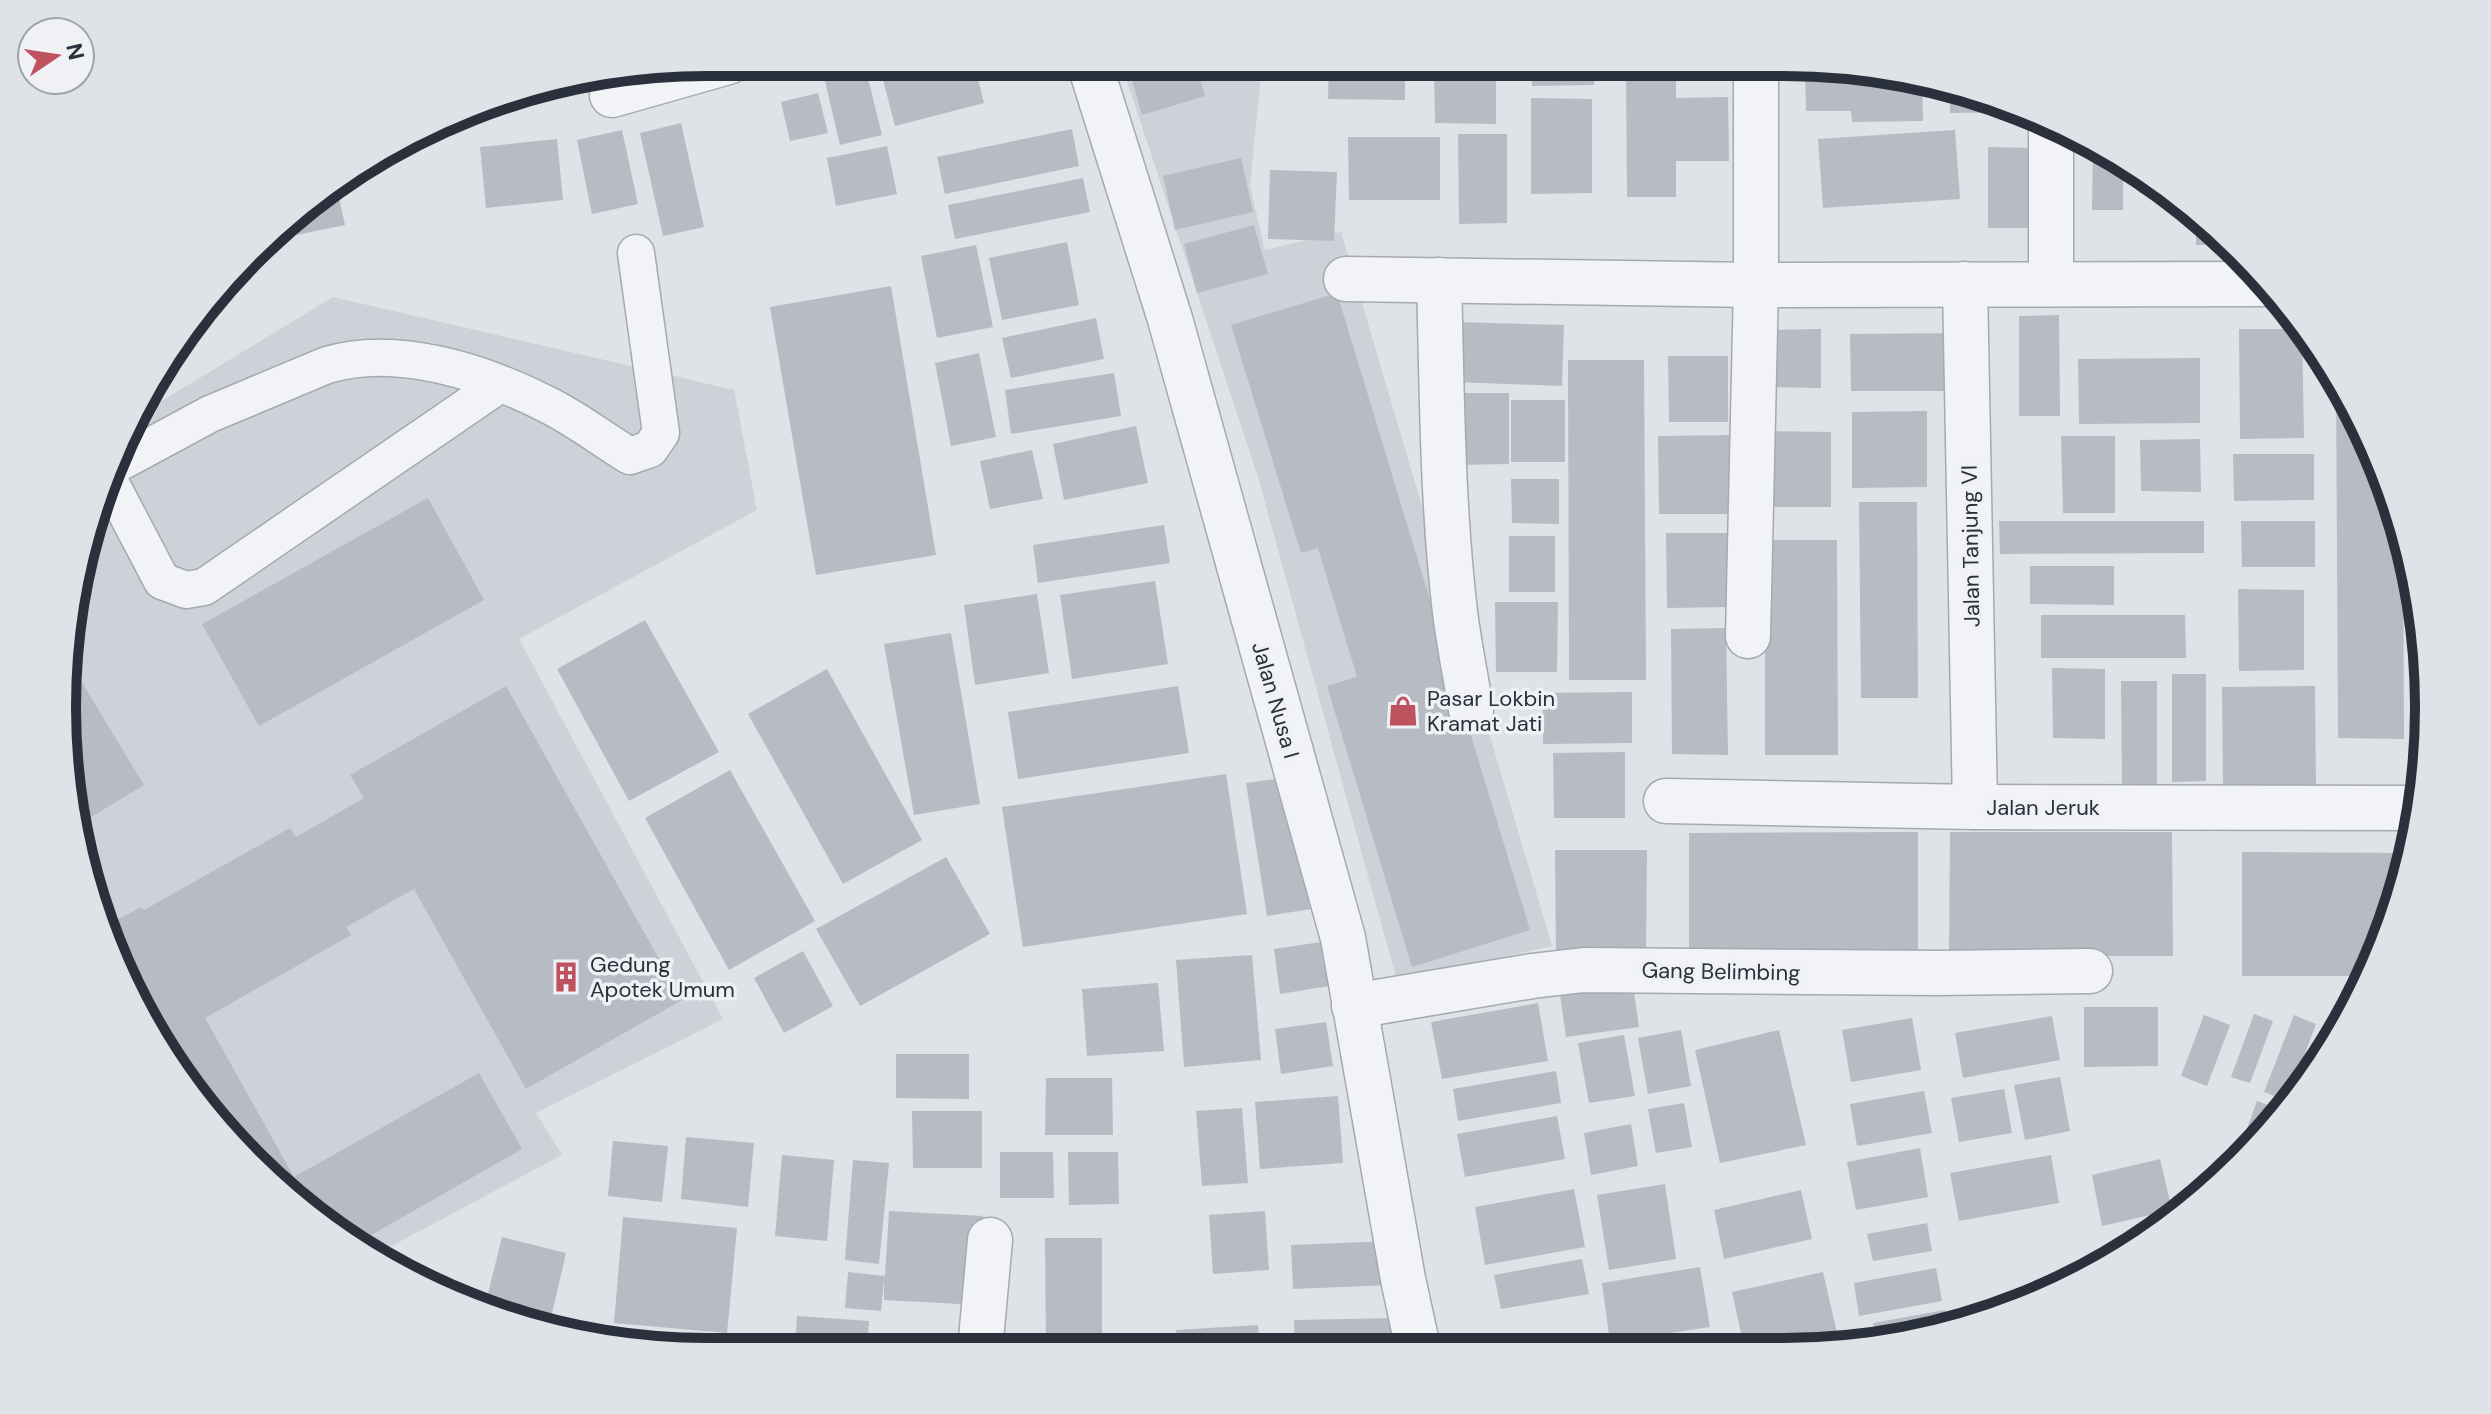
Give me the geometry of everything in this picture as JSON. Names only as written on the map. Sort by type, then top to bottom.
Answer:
[{"type":"street","name":"Jalan Nusa I","points":[[1093,76],[1170,319],[1343,938],[1416,1338]]},
{"type":"street","points":[[1748,636],[1756,285],[1756,76]]},
{"type":"street","points":[[612,95],[676,77]]},
{"type":"street","points":[[2051,136],[2051,284]]},
{"type":"street","points":[[1346,279],[1756,285],[2251,284]]},
{"type":"street","points":[[1439,280],[1449,546],[1471,710]]},
{"type":"street","name":"Jalan Tanjung VI","points":[[1965,284],[1975,807]]},
{"type":"street","name":"Jalan Jeruk","points":[[1666,801],[1975,807],[2407,808]]},
{"type":"street","name":"Gang Belimbing","points":[[1354,1006],[1584,970],[2090,971]]},
{"type":"street","points":[[981,1338],[990,1240]]},
{"type":"lane","points":[[127,459],[210,414],[344,360],[407,360],[500,384],[548,404],[630,456],[650,449],[661,433],[636,253]]},
{"type":"lane","points":[[114,490],[162,581],[186,590],[204,587],[500,384]]},
{"type":"shaded area","name":"Pasar Lokbin Kramat Jati","points":[[1125,76],[1261,76],[1250,186],[1265,250],[1341,232],[1552,946],[1397,981],[1258,477]]},
{"type":"shaded area","points":[[333,297],[734,390],[757,510],[519,639],[723,1019],[536,1113],[562,1155],[385,1249],[323,1208],[291,1181],[261,1153],[206,1091],[182,1058],[141,986],[109,910],[88,830],[81,789],[77,748],[77,666],[88,584],[109,504],[153,407]]},
{"type":"building","points":[[844,76],[867,76],[882,135],[840,145],[825,81]]},
{"type":"building","points":[[882,76],[977,76],[984,103],[895,126]]},
{"type":"building","points":[[1131,76],[1199,76],[1205,96],[1142,115]]},
{"type":"building","points":[[1329,76],[1405,76],[1405,100],[1328,99]]},
{"type":"building","points":[[1434,76],[1496,76],[1496,124],[1435,123]]},
{"type":"building","points":[[1532,76],[1594,76],[1594,85],[1532,86]]},
{"type":"building","points":[[1626,76],[1676,76],[1676,98],[1728,97],[1729,161],[1676,161],[1676,197],[1627,197]]},
{"type":"building","points":[[1805,77],[1866,81],[1922,92],[1923,121],[1852,122],[1851,111],[1806,111]]},
{"type":"building","points":[[594,86],[595,91],[508,108]]},
{"type":"building","points":[[818,93],[828,133],[790,141],[781,102]]},
{"type":"building","points":[[1531,98],[1592,99],[1592,193],[1531,194]]},
{"type":"building","points":[[1950,99],[1996,112],[1950,113]]},
{"type":"building","points":[[681,123],[704,227],[663,236],[640,133]]},
{"type":"building","points":[[1072,129],[1079,166],[945,194],[937,157]]},
{"type":"building","points":[[622,130],[638,204],[592,214],[577,140]]},
{"type":"building","points":[[1955,130],[1960,199],[1823,208],[1818,139]]},
{"type":"building","points":[[1458,134],[1507,134],[1507,223],[1459,224]]},
{"type":"building","points":[[1348,137],[1440,137],[1440,200],[1349,200]]},
{"type":"building","points":[[557,139],[563,200],[486,208],[480,147]]},
{"type":"building","points":[[887,146],[897,194],[836,206],[827,158]]},
{"type":"building","points":[[1988,147],[2035,148],[2035,228],[1988,228]]},
{"type":"building","points":[[2093,157],[2123,175],[2123,210],[2092,210]]},
{"type":"building","points":[[1241,158],[1253,212],[1175,230],[1163,176]]},
{"type":"building","points":[[1270,170],[1337,172],[1334,241],[1268,239]]},
{"type":"building","points":[[1083,178],[1090,212],[955,239],[948,205]]},
{"type":"building","points":[[2139,185],[2150,193],[2139,193]]},
{"type":"building","points":[[338,195],[345,225],[287,237]]},
{"type":"building","points":[[1254,225],[1268,274],[1197,293],[1184,244]]},
{"type":"building","points":[[2196,230],[2213,245],[2196,245]]},
{"type":"building","points":[[1067,242],[1079,305],[1002,320],[989,258]]},
{"type":"building","points":[[976,245],[993,327],[937,338],[921,256]]},
{"type":"building","points":[[891,286],[936,555],[816,575],[770,307]]},
{"type":"building","points":[[1337,293],[1530,930],[1412,967],[1327,686],[1357,677],[1318,548],[1301,553],[1231,325]]},
{"type":"building","points":[[2059,315],[2060,416],[2019,416],[2019,316]]},
{"type":"building","points":[[1096,318],[1104,359],[1011,378],[1002,338]]},
{"type":"building","points":[[1456,322],[1564,325],[1562,386],[1454,382]]},
{"type":"building","points":[[1821,329],[1821,388],[1770,387],[1770,330]]},
{"type":"building","points":[[2239,329],[2289,329],[2302,347],[2304,438],[2240,439]]},
{"type":"building","points":[[1958,333],[1959,391],[1851,391],[1850,334]]},
{"type":"building","points":[[979,353],[996,437],[951,446],[935,363]]},
{"type":"building","points":[[1668,356],[1728,356],[1728,422],[1669,422]]},
{"type":"building","points":[[2200,358],[2200,423],[2079,424],[2078,359]]},
{"type":"building","points":[[1568,360],[1644,360],[1646,680],[1569,680]]},
{"type":"building","points":[[1114,373],[1121,416],[1011,434],[1005,390]]},
{"type":"building","points":[[1451,393],[1509,393],[1509,464],[1452,465]]},
{"type":"building","points":[[1511,400],[1565,400],[1565,462],[1511,462]]},
{"type":"building","points":[[2336,403],[2382,504],[2403,586],[2404,739],[2338,738]]},
{"type":"building","points":[[1927,411],[1927,487],[1852,488],[1852,412]]},
{"type":"building","points":[[1136,426],[1148,483],[1064,500],[1053,444]]},
{"type":"building","points":[[1761,431],[1831,432],[1831,507],[1761,507]]},
{"type":"building","points":[[1736,435],[1736,514],[1659,514],[1658,436]]},
{"type":"building","points":[[2061,436],[2115,436],[2115,513],[2063,513]]},
{"type":"building","points":[[2200,439],[2201,492],[2141,491],[2140,440]]},
{"type":"building","points":[[1032,450],[1043,499],[990,509],[980,461]]},
{"type":"building","points":[[2233,454],[2314,454],[2314,500],[2234,501]]},
{"type":"building","points":[[1511,479],[1559,479],[1559,524],[1512,523]]},
{"type":"building","points":[[428,498],[484,600],[259,726],[202,624]]},
{"type":"building","points":[[1859,502],[1917,502],[1918,698],[1861,698]]},
{"type":"building","points":[[1999,521],[2204,521],[2204,553],[2000,554]]},
{"type":"building","points":[[2241,521],[2315,521],[2315,567],[2242,567]]},
{"type":"building","points":[[1164,525],[1170,563],[1038,583],[1033,545]]},
{"type":"building","points":[[1666,533],[1728,533],[1729,607],[1667,608]]},
{"type":"building","points":[[1509,536],[1555,536],[1555,592],[1509,592]]},
{"type":"building","points":[[1765,540],[1837,540],[1838,755],[1765,755]]},
{"type":"building","points":[[2030,566],[2114,566],[2114,605],[2030,604]]},
{"type":"building","points":[[1155,581],[1168,664],[1072,679],[1060,595]]},
{"type":"building","points":[[2238,589],[2304,590],[2304,670],[2239,671]]},
{"type":"building","points":[[1037,594],[1049,673],[975,685],[964,605]]},
{"type":"building","points":[[1495,602],[1558,602],[1557,672],[1496,672]]},
{"type":"building","points":[[2041,615],[2185,615],[2186,658],[2041,658]]},
{"type":"building","points":[[645,620],[719,752],[629,801],[557,669]]},
{"type":"building","points":[[1726,628],[1728,755],[1672,754],[1671,629]]},
{"type":"building","points":[[951,633],[980,804],[914,815],[884,644]]},
{"type":"building","points":[[2052,668],[2105,669],[2105,739],[2053,738]]},
{"type":"building","points":[[827,669],[922,840],[843,884],[748,714]]},
{"type":"building","points":[[77,674],[144,785],[86,820],[77,748]]},
{"type":"building","points":[[2172,674],[2206,674],[2206,781],[2172,782]]},
{"type":"building","points":[[2121,681],[2157,681],[2157,786],[2122,787]]},
{"type":"building","name":"Gedung Apotek Umum","points":[[506,686],[682,1000],[526,1089],[414,889],[346,927],[351,935],[205,1018],[294,1177],[479,1073],[522,1149],[366,1238],[291,1181],[261,1153],[206,1091],[182,1058],[141,986],[114,922],[141,907],[144,910],[290,828],[296,837],[364,798],[350,775]]},
{"type":"building","points":[[1178,686],[1189,753],[1018,779],[1008,712]]},
{"type":"building","points":[[2315,686],[2316,786],[2223,787],[2222,687]]},
{"type":"building","points":[[1632,692],[1632,743],[1543,744],[1543,693]]},
{"type":"building","points":[[1625,752],[1625,818],[1554,818],[1553,753]]},
{"type":"building","points":[[730,770],[815,921],[729,970],[645,818]]},
{"type":"building","points":[[1226,774],[1247,914],[1023,947],[1002,807]]},
{"type":"building","points":[[1292,777],[1311,909],[1267,916],[1246,783]]},
{"type":"building","points":[[1918,832],[1918,959],[1689,958],[1689,833]]},
{"type":"building","points":[[1950,832],[2172,832],[2173,956],[1949,956]]},
{"type":"building","points":[[1555,850],[1647,850],[1646,955],[1556,955]]},
{"type":"building","points":[[2242,852],[2397,853],[2382,910],[2354,976],[2242,976]]},
{"type":"building","points":[[946,857],[990,934],[860,1006],[816,929]]},
{"type":"building","points":[[1328,941],[1335,985],[1280,994],[1274,949]]},
{"type":"building","points":[[803,951],[833,1006],[784,1033],[754,978]]},
{"type":"building","points":[[1252,955],[1261,1060],[1184,1067],[1176,960]]},
{"type":"building","points":[[1158,983],[1164,1051],[1087,1056],[1082,989]]},
{"type":"building","points":[[1633,985],[1639,1027],[1566,1037],[1560,995]]},
{"type":"building","points":[[1538,1003],[1548,1061],[1442,1079],[1431,1022]]},
{"type":"building","points":[[2084,1007],[2158,1007],[2158,1066],[2084,1067]]},
{"type":"building","points":[[2254,1014],[2273,1021],[2250,1083],[2231,1077]]},
{"type":"building","points":[[2204,1015],[2230,1025],[2207,1086],[2181,1076]]},
{"type":"building","points":[[2294,1015],[2316,1024],[2297,1075],[2285,1091],[2279,1098],[2264,1092]]},
{"type":"building","points":[[2052,1016],[2060,1060],[1963,1078],[1955,1033]]},
{"type":"building","points":[[1912,1018],[1921,1070],[1851,1082],[1842,1030]]},
{"type":"building","points":[[1326,1022],[1333,1066],[1281,1074],[1275,1029]]},
{"type":"building","points":[[1681,1030],[1691,1086],[1648,1094],[1638,1038]]},
{"type":"building","points":[[1779,1030],[1806,1145],[1720,1163],[1695,1050]]},
{"type":"building","points":[[1624,1035],[1635,1096],[1589,1103],[1578,1043]]},
{"type":"building","points":[[896,1054],[969,1054],[969,1099],[896,1098]]},
{"type":"building","points":[[1556,1071],[1561,1103],[1458,1121],[1453,1089]]},
{"type":"building","points":[[2060,1077],[2070,1131],[2025,1140],[2014,1085]]},
{"type":"building","points":[[1046,1078],[1112,1078],[1113,1135],[1045,1135]]},
{"type":"building","points":[[2004,1089],[2012,1133],[1959,1142],[1951,1098]]},
{"type":"building","points":[[1924,1091],[1932,1133],[1857,1146],[1850,1104]]},
{"type":"building","points":[[1338,1096],[1343,1163],[1260,1169],[1255,1102]]},
{"type":"building","points":[[2257,1101],[2272,1107],[2258,1123],[2243,1139]]},
{"type":"building","points":[[1684,1103],[1692,1147],[1656,1153],[1648,1109]]},
{"type":"building","points":[[1242,1108],[1248,1183],[1202,1186],[1196,1111]]},
{"type":"building","points":[[912,1111],[982,1111],[982,1168],[913,1168]]},
{"type":"building","points":[[1557,1116],[1565,1159],[1465,1177],[1457,1134]]},
{"type":"building","points":[[1631,1124],[1638,1166],[1591,1175],[1584,1133]]},
{"type":"building","points":[[686,1137],[754,1143],[748,1207],[681,1199]]},
{"type":"building","points":[[613,1141],[668,1146],[662,1202],[608,1196]]},
{"type":"building","points":[[1920,1148],[1928,1197],[1856,1210],[1847,1162]]},
{"type":"building","points":[[1000,1152],[1053,1152],[1054,1198],[1000,1198]]},
{"type":"building","points":[[1068,1152],[1118,1152],[1119,1204],[1069,1205]]},
{"type":"building","points":[[782,1155],[834,1160],[827,1241],[775,1236]]},
{"type":"building","points":[[2051,1155],[2059,1203],[1959,1221],[1950,1173]]},
{"type":"building","points":[[2160,1159],[2171,1206],[2162,1212],[2102,1226],[2092,1175]]},
{"type":"building","points":[[853,1160],[889,1163],[879,1264],[845,1260]]},
{"type":"building","points":[[1665,1184],[1676,1259],[1609,1270],[1597,1195]]},
{"type":"building","points":[[1574,1189],[1585,1247],[1485,1265],[1475,1207]]},
{"type":"building","points":[[1801,1190],[1812,1239],[1724,1259],[1714,1210]]},
{"type":"building","points":[[889,1211],[983,1216],[978,1305],[884,1300],[884,1280],[881,1311],[845,1308],[848,1272],[885,1276]]},
{"type":"building","points":[[1265,1211],[1269,1270],[1213,1274],[1209,1215]]},
{"type":"building","points":[[623,1217],[737,1228],[727,1333],[614,1323]]},
{"type":"building","points":[[1927,1223],[1932,1251],[1873,1261],[1867,1234]]},
{"type":"building","points":[[502,1237],[566,1253],[551,1318],[487,1298]]},
{"type":"building","points":[[1045,1238],[1102,1238],[1102,1338],[1046,1338]]},
{"type":"building","points":[[1390,1241],[1392,1285],[1293,1289],[1291,1245]]},
{"type":"building","points":[[1582,1259],[1589,1294],[1501,1309],[1494,1275]]},
{"type":"building","points":[[1700,1267],[1710,1327],[1637,1338],[1609,1338],[1602,1283]]},
{"type":"building","points":[[1936,1268],[1942,1301],[1859,1316],[1854,1283]]},
{"type":"building","points":[[1823,1272],[1837,1333],[1820,1337],[1742,1338],[1732,1292]]},
{"type":"building","points":[[1945,1310],[1946,1316],[1875,1332],[1873,1323]]},
{"type":"building","points":[[797,1316],[869,1321],[868,1338],[796,1338]]},
{"type":"building","points":[[1400,1318],[1400,1338],[1295,1338],[1294,1320]]},
{"type":"building","points":[[1258,1325],[1259,1338],[1176,1338],[1176,1330]]},
{"type":"place","name":"Pasar Lokbin Kramat Jati","points":[[1403,711]]},
{"type":"place","name":"Gedung Apotek Umum","points":[[566,977]]}]
